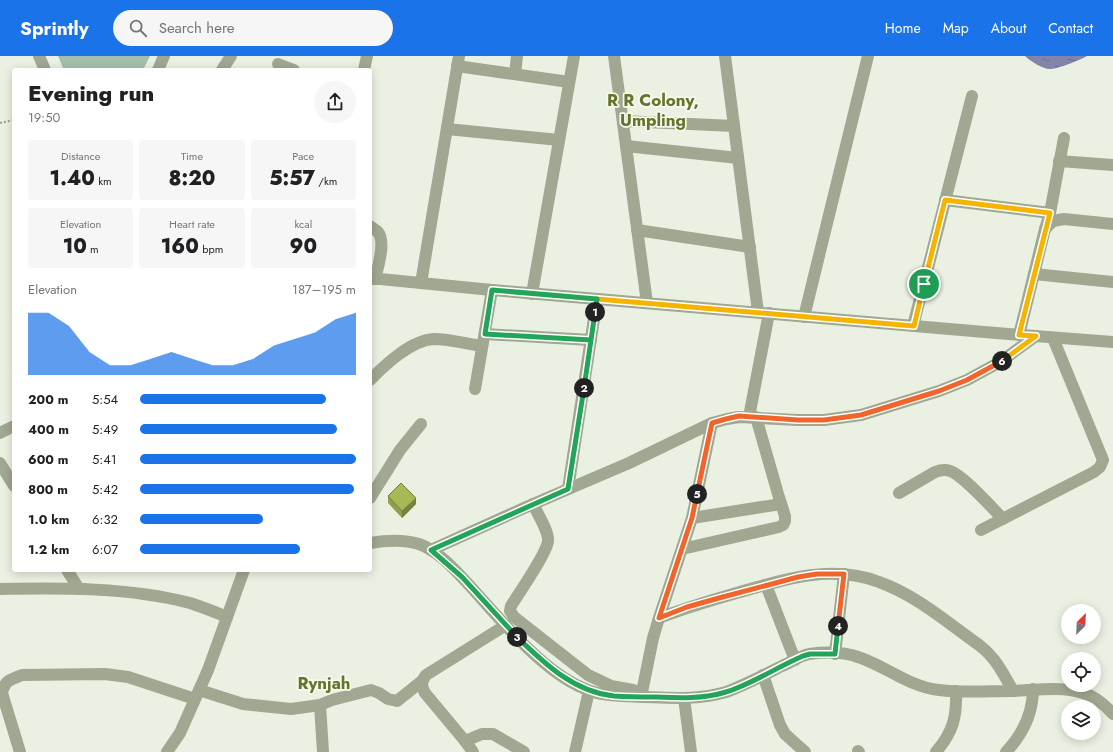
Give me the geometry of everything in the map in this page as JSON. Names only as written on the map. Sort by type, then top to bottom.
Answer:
[{"type":"street","points":[[39,56],[44,68]]},
{"type":"street","points":[[159,68],[164,56]]},
{"type":"street","points":[[223,68],[231,56]]},
{"type":"street","points":[[364,68],[367,56]]},
{"type":"street","points":[[515,74],[517,56]]},
{"type":"street","points":[[532,294],[574,56]]},
{"type":"street","points":[[614,56],[647,303]]},
{"type":"street","points":[[682,549],[779,528],[785,521],[785,516],[753,417],[764,313],[750,247],[725,56]]},
{"type":"street","points":[[804,316],[868,56]]},
{"type":"street","points":[[421,283],[458,61],[515,74],[570,82]]},
{"type":"street","points":[[278,63],[289,68]]},
{"type":"street","points":[[914,326],[972,96]]},
{"type":"street","points":[[623,120],[734,126]]},
{"type":"street","points":[[447,129],[559,140]]},
{"type":"street","points":[[1019,335],[1050,213],[1064,138]]},
{"type":"street","points":[[626,146],[738,158]]},
{"type":"street","points":[[1059,161],[1113,166]]},
{"type":"street","points":[[945,200],[1050,213]]},
{"type":"street","points":[[1045,229],[1053,221],[1064,219],[1113,224]]},
{"type":"street","points":[[372,228],[378,232],[381,238],[382,246],[373,279],[532,294],[1113,342]]},
{"type":"street","points":[[637,230],[750,247]]},
{"type":"street","points":[[1034,274],[1113,282]]},
{"type":"street","points":[[475,389],[492,290]]},
{"type":"street","points":[[568,489],[597,299]]},
{"type":"street","points":[[485,334],[591,340]]},
{"type":"street","points":[[431,550],[629,463],[712,423],[726,419],[753,417],[824,420],[861,415],[939,391],[967,380],[1000,362],[1036,336]]},
{"type":"street","points":[[981,530],[1094,472],[1100,467],[1103,460],[1053,338]]},
{"type":"street","points":[[372,378],[396,357],[420,342],[433,339],[482,346]]},
{"type":"street","points":[[641,694],[659,618],[692,518],[712,423]]},
{"type":"street","points":[[372,495],[400,450],[421,424]]},
{"type":"street","points":[[0,433],[12,427]]},
{"type":"street","points":[[0,463],[12,483]]},
{"type":"street","points":[[899,492],[935,472],[949,470],[961,477],[1003,519]]},
{"type":"street","points":[[533,504],[548,541],[542,555],[511,606],[510,611],[514,617],[588,674],[611,686],[641,694]]},
{"type":"street","points":[[692,518],[781,504]]},
{"type":"street","points":[[372,543],[399,540],[419,544],[431,550],[462,577],[529,648],[558,673],[569,681],[588,691],[614,696],[641,694],[684,698],[707,697],[727,691],[810,654],[835,654],[857,657],[922,687],[940,690],[1032,689],[1070,690],[1086,693],[1094,697],[1113,714]]},
{"type":"street","points":[[68,572],[79,589]]},
{"type":"street","points":[[167,752],[180,733],[197,695],[243,572]]},
{"type":"street","points":[[659,618],[702,603],[766,585],[817,574],[844,574],[859,576],[879,581],[900,591],[989,653],[997,663],[1013,690]]},
{"type":"street","points":[[835,654],[844,574]]},
{"type":"street","points":[[766,585],[795,660]]},
{"type":"street","points":[[0,589],[56,588],[148,595],[190,603],[227,617]]},
{"type":"street","points":[[20,752],[2,693],[4,685],[10,680],[22,676],[105,674],[128,677],[197,695],[256,706],[291,709],[320,705],[332,700],[371,690],[388,699],[397,701],[422,681],[426,675],[506,625]]},
{"type":"street","points":[[763,675],[780,725],[785,734],[805,752]]},
{"type":"street","points":[[422,681],[422,688],[425,693],[473,752]]},
{"type":"street","points":[[1006,752],[1023,728],[1033,702],[1032,689]]},
{"type":"street","points":[[575,752],[588,691]]},
{"type":"street","points":[[936,752],[946,739],[953,724],[957,707],[956,691]]},
{"type":"street","points":[[684,698],[691,752]]},
{"type":"street","points":[[320,705],[323,752]]},
{"type":"street","points":[[465,741],[482,734],[493,734],[524,752]]},
{"type":"path","points":[[0,123],[12,120]]},
{"type":"green space","points":[[58,56],[150,56],[144,68],[63,68]]},
{"type":"water","points":[[1025,56],[1087,56],[1063,66],[1050,69],[1044,68]]},
{"type":"building","points":[[401,483],[416,498],[402,511],[388,496]]},
{"type":"district","name":"R R Colony, Umpling","points":[[653,110]]},
{"type":"district","name":"Rynjah","points":[[324,683]]},
{"type":"route","points":[[924,284],[914,326],[597,299],[591,340],[485,334],[492,290],[597,299],[591,340],[568,489],[431,550],[462,577],[506,625],[543,661],[569,681],[588,691],[614,696],[684,698],[707,697],[751,681],[803,656],[810,654],[835,654],[844,574],[817,574],[798,577],[687,607],[659,618],[692,518],[712,423],[739,416],[798,420],[824,420],[861,415],[939,391],[967,380],[1000,362],[1036,336],[1019,335],[1050,213],[945,200],[924,284]]}]
